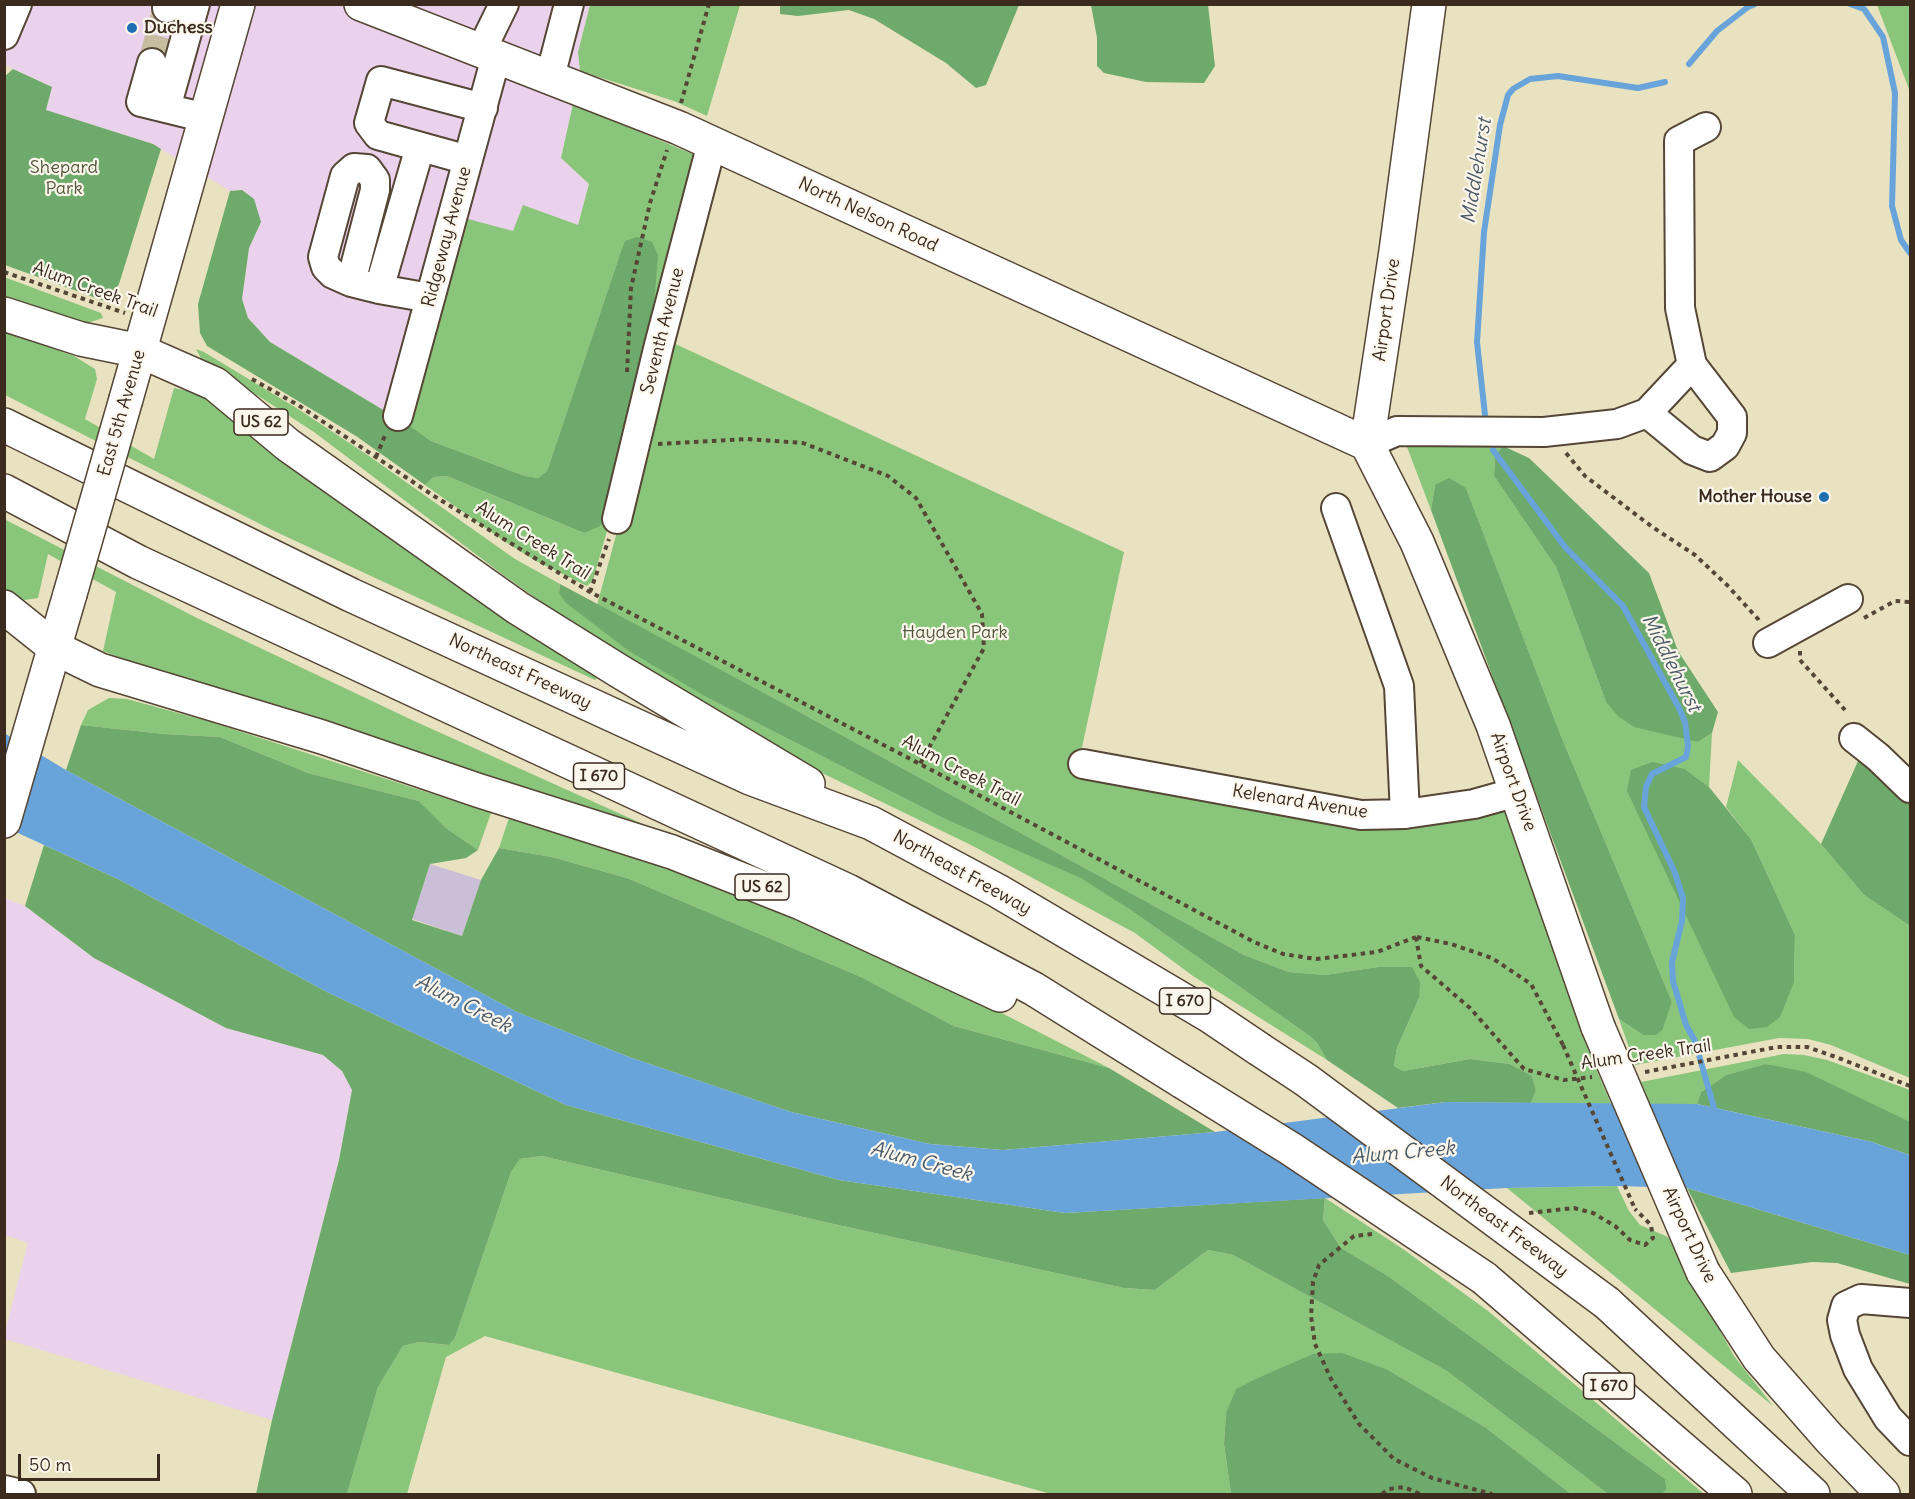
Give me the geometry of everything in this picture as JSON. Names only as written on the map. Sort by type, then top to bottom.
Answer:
[{"type":"main road","name":"Airport Drive","points":[[1429,4],[1367,444],[1417,542],[1493,725],[1598,1027],[1703,1272],[1759,1358],[1829,1438],[1883,1494]]},
{"type":"main road","name":"North Nelson Road","points":[[362,5],[401,12],[488,54],[674,126],[1367,444]]},
{"type":"main road","name":"East 5th Avenue","points":[[4,821],[237,9]]},
{"type":"main road","points":[[4,314],[81,339],[144,336]]},
{"type":"main road","name":"US 62","points":[[144,336],[215,384],[288,445],[518,608],[871,823]]},
{"type":"main road","name":"Northeast Freeway","points":[[4,425],[351,595],[750,778],[871,823],[998,891],[1210,1016],[1306,1080],[1607,1303],[1813,1494]]},
{"type":"main road","name":"I 670","points":[[4,491],[138,562],[848,891],[1034,989],[1291,1149],[1484,1278],[1735,1494]]},
{"type":"main road","points":[[4,607],[55,648]]},
{"type":"main road","name":"US 62","points":[[55,648],[100,670],[322,737],[477,790],[672,852],[801,903],[1183,1082]]},
{"type":"street","points":[[4,35],[17,4]]},
{"type":"street","points":[[166,108],[195,4]]},
{"type":"street","points":[[202,4],[237,9]]},
{"type":"street","name":"Ridgeway Avenue","points":[[398,416],[483,108],[488,54],[504,4]]},
{"type":"street","points":[[550,77],[569,4]]},
{"type":"street","points":[[152,63],[141,102],[206,118]]},
{"type":"street","points":[[468,160],[378,135],[369,123],[381,81],[483,108]]},
{"type":"street","points":[[1647,413],[1692,450],[1710,457],[1725,446],[1732,433],[1732,417],[1692,365],[1680,308],[1679,141],[1706,127]]},
{"type":"street","name":"Seventh Avenue","points":[[616,519],[712,143]]},
{"type":"street","points":[[379,289],[420,147]]},
{"type":"street","points":[[351,282],[430,298]]},
{"type":"street","points":[[1367,444],[1397,431],[1545,432],[1617,424],[1647,413],[1692,365]]},
{"type":"street","points":[[1336,508],[1399,686],[1405,814]]},
{"type":"street","points":[[1767,643],[1853,610]]},
{"type":"street","points":[[1854,738],[1878,756],[1911,789]]},
{"type":"street","name":"Kelenard Avenue","points":[[1083,764],[1361,815],[1405,814],[1474,804],[1516,792]]},
{"type":"street","points":[[1911,1303],[1861,1299],[1846,1306],[1842,1320],[1857,1368],[1888,1418],[1911,1441]]},
{"type":"street","points":[[4,1490],[21,1494]]},
{"type":"path","points":[[627,380],[631,288],[650,203],[709,4]]},
{"type":"path","name":"Alum Creek Trail","points":[[4,272],[144,336]]},
{"type":"path","name":"Alum Creek Trail","points":[[248,377],[298,405],[434,496],[590,592],[1254,942],[1282,954],[1316,959],[1377,952],[1416,937],[1421,966],[1470,1008],[1524,1069],[1564,1080],[1598,1077]]},
{"type":"path","points":[[636,441],[665,444],[747,439],[803,443],[888,476],[916,498],[982,614],[984,648],[920,764]]},
{"type":"path","points":[[1565,445],[1565,452],[1585,476],[1651,526],[1695,555],[1715,573],[1758,619],[1767,643]]},
{"type":"path","points":[[590,592],[616,519]]},
{"type":"path","points":[[1853,610],[1895,601],[1911,602]]},
{"type":"path","points":[[1800,650],[1800,660],[1845,710]]},
{"type":"path","points":[[1416,937],[1450,944],[1492,958],[1531,984],[1563,1045],[1635,1209],[1651,1225],[1653,1238],[1645,1245],[1630,1240],[1614,1226],[1593,1213],[1574,1208],[1519,1214]]},
{"type":"path","name":"Alum Creek Trail","points":[[1643,1072],[1777,1047],[1807,1047],[1911,1086]]},
{"type":"path","points":[[1378,1233],[1354,1236],[1319,1265],[1313,1282],[1311,1316],[1315,1344],[1331,1379],[1359,1424],[1394,1459],[1432,1478],[1492,1494]]},
{"type":"path","points":[[1382,1494],[1389,1489],[1404,1487],[1420,1494]]},
{"type":"shaded area","points":[[5,5],[590,5],[578,52],[580,71],[561,158],[589,184],[578,225],[523,205],[513,232],[468,220],[410,426],[270,342],[248,318],[242,299],[249,248],[261,222],[242,190],[230,191],[153,144],[46,110],[52,87],[5,65]]},
{"type":"shaded area","points":[[430,864],[481,880],[462,936],[412,919]]},
{"type":"shaded area","points":[[4,898],[25,906],[94,958],[226,1028],[323,1055],[342,1071],[352,1090],[339,1160],[272,1420],[5,1339],[28,1243],[5,1235]]},
{"type":"green space","points":[[780,4],[1019,5],[986,85],[976,88],[946,63],[874,19],[849,10],[798,16],[780,14]]},
{"type":"green space","points":[[590,5],[740,5],[707,116],[674,101],[580,71],[578,52]]},
{"type":"green space","points":[[1091,5],[1208,5],[1215,66],[1204,83],[1146,82],[1104,73],[1097,66],[1097,38]]},
{"type":"green space","points":[[1877,5],[1910,5],[1910,92]]},
{"type":"green space","name":"Shepard Park","points":[[13,69],[52,87],[46,110],[153,144],[161,149],[119,284],[107,302],[5,265],[4,77]]},
{"type":"green space","points":[[573,104],[702,158],[651,343],[619,257],[547,471],[538,478],[525,476],[431,441],[410,426],[468,219],[513,231],[523,205],[578,225],[589,184],[561,158]]},
{"type":"green space","points":[[242,190],[254,199],[261,222],[249,248],[242,299],[248,318],[270,342],[431,441],[525,476],[538,478],[547,471],[625,241],[637,237],[652,242],[658,255],[651,343],[613,510],[600,526],[584,533],[447,476],[434,477],[425,485],[356,436],[207,346],[200,333],[198,304],[230,191]]},
{"type":"green space","points":[[4,277],[101,313],[103,318],[81,325],[65,316],[5,296]]},
{"type":"green space","points":[[4,330],[74,356],[95,369],[97,379],[85,419],[154,459],[174,388],[197,393],[601,672],[595,680],[272,530],[5,395]]},
{"type":"green space","name":"Hayden Park","points":[[669,341],[1124,552],[1081,752],[1369,808],[1503,787],[1585,1042],[1611,1104],[1531,1103],[1536,1090],[1532,1076],[1510,1064],[1470,1059],[1403,1071],[1394,1066],[1397,1048],[1419,998],[1378,967],[1325,975],[1289,972],[1244,955],[783,703],[597,605]]},
{"type":"green space","points":[[196,349],[298,409],[515,559],[560,584],[559,593],[708,698],[947,820],[1081,877],[1311,1037],[1327,1060],[1193,976],[1135,933],[973,846],[762,744],[589,636],[502,574],[314,432],[223,373],[206,368]]},
{"type":"green space","points":[[1448,442],[1503,446],[1495,456],[1494,476],[1556,567],[1606,702],[1698,742],[1712,733],[1709,787],[1685,769],[1794,982],[1795,935],[1751,839],[1726,807],[1738,760],[1821,844],[1864,895],[1910,926],[1910,1078],[1831,1045],[1808,1039],[1779,1038],[1635,1065],[1619,1019],[1643,1035],[1663,1029],[1672,1002],[1561,736],[1466,488],[1435,485],[1431,510],[1407,447]]},
{"type":"green space","points":[[1503,446],[1529,458],[1649,573],[1678,651],[1718,712],[1712,733],[1698,742],[1634,727],[1618,716],[1606,702],[1556,567],[1494,476],[1495,456]]},
{"type":"green space","points":[[447,476],[584,533],[613,510],[593,580],[587,586],[536,561],[425,485],[434,477]]},
{"type":"green space","points":[[1449,478],[1466,488],[1561,736],[1672,1002],[1663,1029],[1656,1035],[1643,1035],[1619,1019],[1431,510],[1435,485]]},
{"type":"green space","points":[[4,519],[197,618],[412,720],[645,825],[642,832],[150,670],[103,651],[116,592],[48,554],[38,598],[25,600],[11,597],[5,593]]},
{"type":"green space","points":[[560,584],[1244,955],[1289,972],[1325,975],[1378,967],[1412,967],[1420,982],[1419,998],[1397,1048],[1394,1066],[1403,1071],[1470,1059],[1510,1064],[1532,1076],[1536,1090],[1531,1103],[1446,1102],[1398,1108],[1327,1060],[1311,1037],[1132,911],[1081,878],[947,820],[708,698],[629,651],[566,603],[559,593]]},
{"type":"green space","points":[[109,698],[127,699],[211,722],[491,813],[478,850],[446,828],[419,801],[308,773],[220,737],[164,734],[81,725],[88,710]]},
{"type":"green space","points":[[81,725],[164,734],[220,737],[308,773],[419,801],[446,828],[478,850],[466,858],[430,864],[412,920],[462,936],[481,880],[499,848],[552,857],[627,878],[861,977],[954,1026],[1109,1068],[1215,1132],[1003,1150],[930,1144],[791,1112],[629,1057],[517,1012],[66,770]]},
{"type":"green space","points":[[1858,761],[1871,763],[1910,798],[1910,926],[1864,895],[1821,844]]},
{"type":"green space","points":[[1652,762],[1685,769],[1709,787],[1751,839],[1795,935],[1794,982],[1780,1017],[1767,1027],[1749,1029],[1734,1017],[1627,791],[1631,770]]},
{"type":"green space","points":[[509,818],[681,871],[809,922],[988,1006],[1109,1068],[954,1026],[861,977],[627,878],[552,857],[499,848]]},
{"type":"green space","points":[[44,845],[120,880],[327,992],[566,1105],[839,1180],[1065,1213],[1325,1198],[1323,1220],[1341,1248],[1388,1276],[1665,1479],[1667,1489],[1662,1494],[1608,1494],[1447,1371],[1233,1255],[1208,1250],[1155,1290],[1124,1288],[829,1223],[542,1156],[520,1159],[511,1172],[455,1338],[449,1345],[419,1342],[403,1346],[378,1387],[347,1494],[256,1494],[272,1420],[339,1160],[352,1090],[342,1071],[323,1055],[226,1028],[94,958],[25,906]]},
{"type":"green space","points":[[1784,1054],[1827,1060],[1910,1090],[1910,1122],[1767,1064],[1726,1075],[1701,1092],[1697,1104],[1650,1104],[1641,1082]]},
{"type":"green space","points":[[1766,1064],[1806,1072],[1910,1122],[1910,1155],[1872,1142],[1697,1104],[1701,1092],[1726,1075]]},
{"type":"green space","points":[[542,1156],[829,1223],[1124,1288],[1155,1290],[1208,1250],[1233,1255],[1447,1371],[1608,1494],[1571,1494],[1485,1427],[1388,1370],[1226,1413],[1224,1444],[1231,1494],[1051,1494],[485,1336],[446,1357],[407,1494],[347,1494],[378,1387],[403,1346],[419,1342],[449,1345],[455,1338],[511,1172],[520,1159]]},
{"type":"green space","points":[[1617,1186],[1629,1211],[1640,1225],[1668,1237],[1734,1356],[1773,1406],[1507,1188]]},
{"type":"green space","points":[[1687,1188],[1910,1255],[1910,1284],[1837,1263],[1812,1262],[1731,1273]]},
{"type":"green space","points":[[1325,1198],[1403,1249],[1488,1311],[1704,1494],[1662,1494],[1667,1489],[1665,1479],[1388,1276],[1341,1248],[1323,1220]]},
{"type":"green space","points":[[1342,1353],[1388,1370],[1485,1427],[1571,1494],[1231,1494],[1224,1444],[1226,1413],[1236,1389],[1313,1354]]},
{"type":"water","name":"Alum Creek","points":[[4,733],[66,770],[517,1012],[629,1057],[791,1112],[930,1144],[1003,1150],[1215,1132],[1446,1102],[1697,1104],[1872,1142],[1910,1155],[1910,1255],[1687,1188],[1617,1186],[1507,1188],[1065,1213],[839,1180],[566,1105],[327,992],[120,880],[5,827]]},
{"type":"waterway","name":"Middlehurst","points":[[1689,64],[1717,31],[1755,4]]},
{"type":"waterway","name":"Middlehurst","points":[[1850,4],[1864,9],[1883,37],[1895,93],[1892,206],[1901,240],[1910,253]]},
{"type":"waterway","name":"Middlehurst","points":[[1485,415],[1477,342],[1484,232],[1500,125],[1508,95],[1513,89],[1530,79],[1558,76],[1638,88],[1665,82]]},
{"type":"waterway","name":"Middlehurst","points":[[1493,450],[1565,547],[1623,606],[1685,722],[1688,746],[1686,757],[1652,774],[1646,787],[1644,807],[1675,873],[1683,898],[1682,921],[1672,962],[1673,981],[1686,1025],[1695,1041],[1716,1115]]},
{"type":"tunnel","points":[[152,63],[167,8]]},
{"type":"place","name":"Duchess","points":[[132,28]]},
{"type":"place","name":"Mother House","points":[[1824,497]]}]
